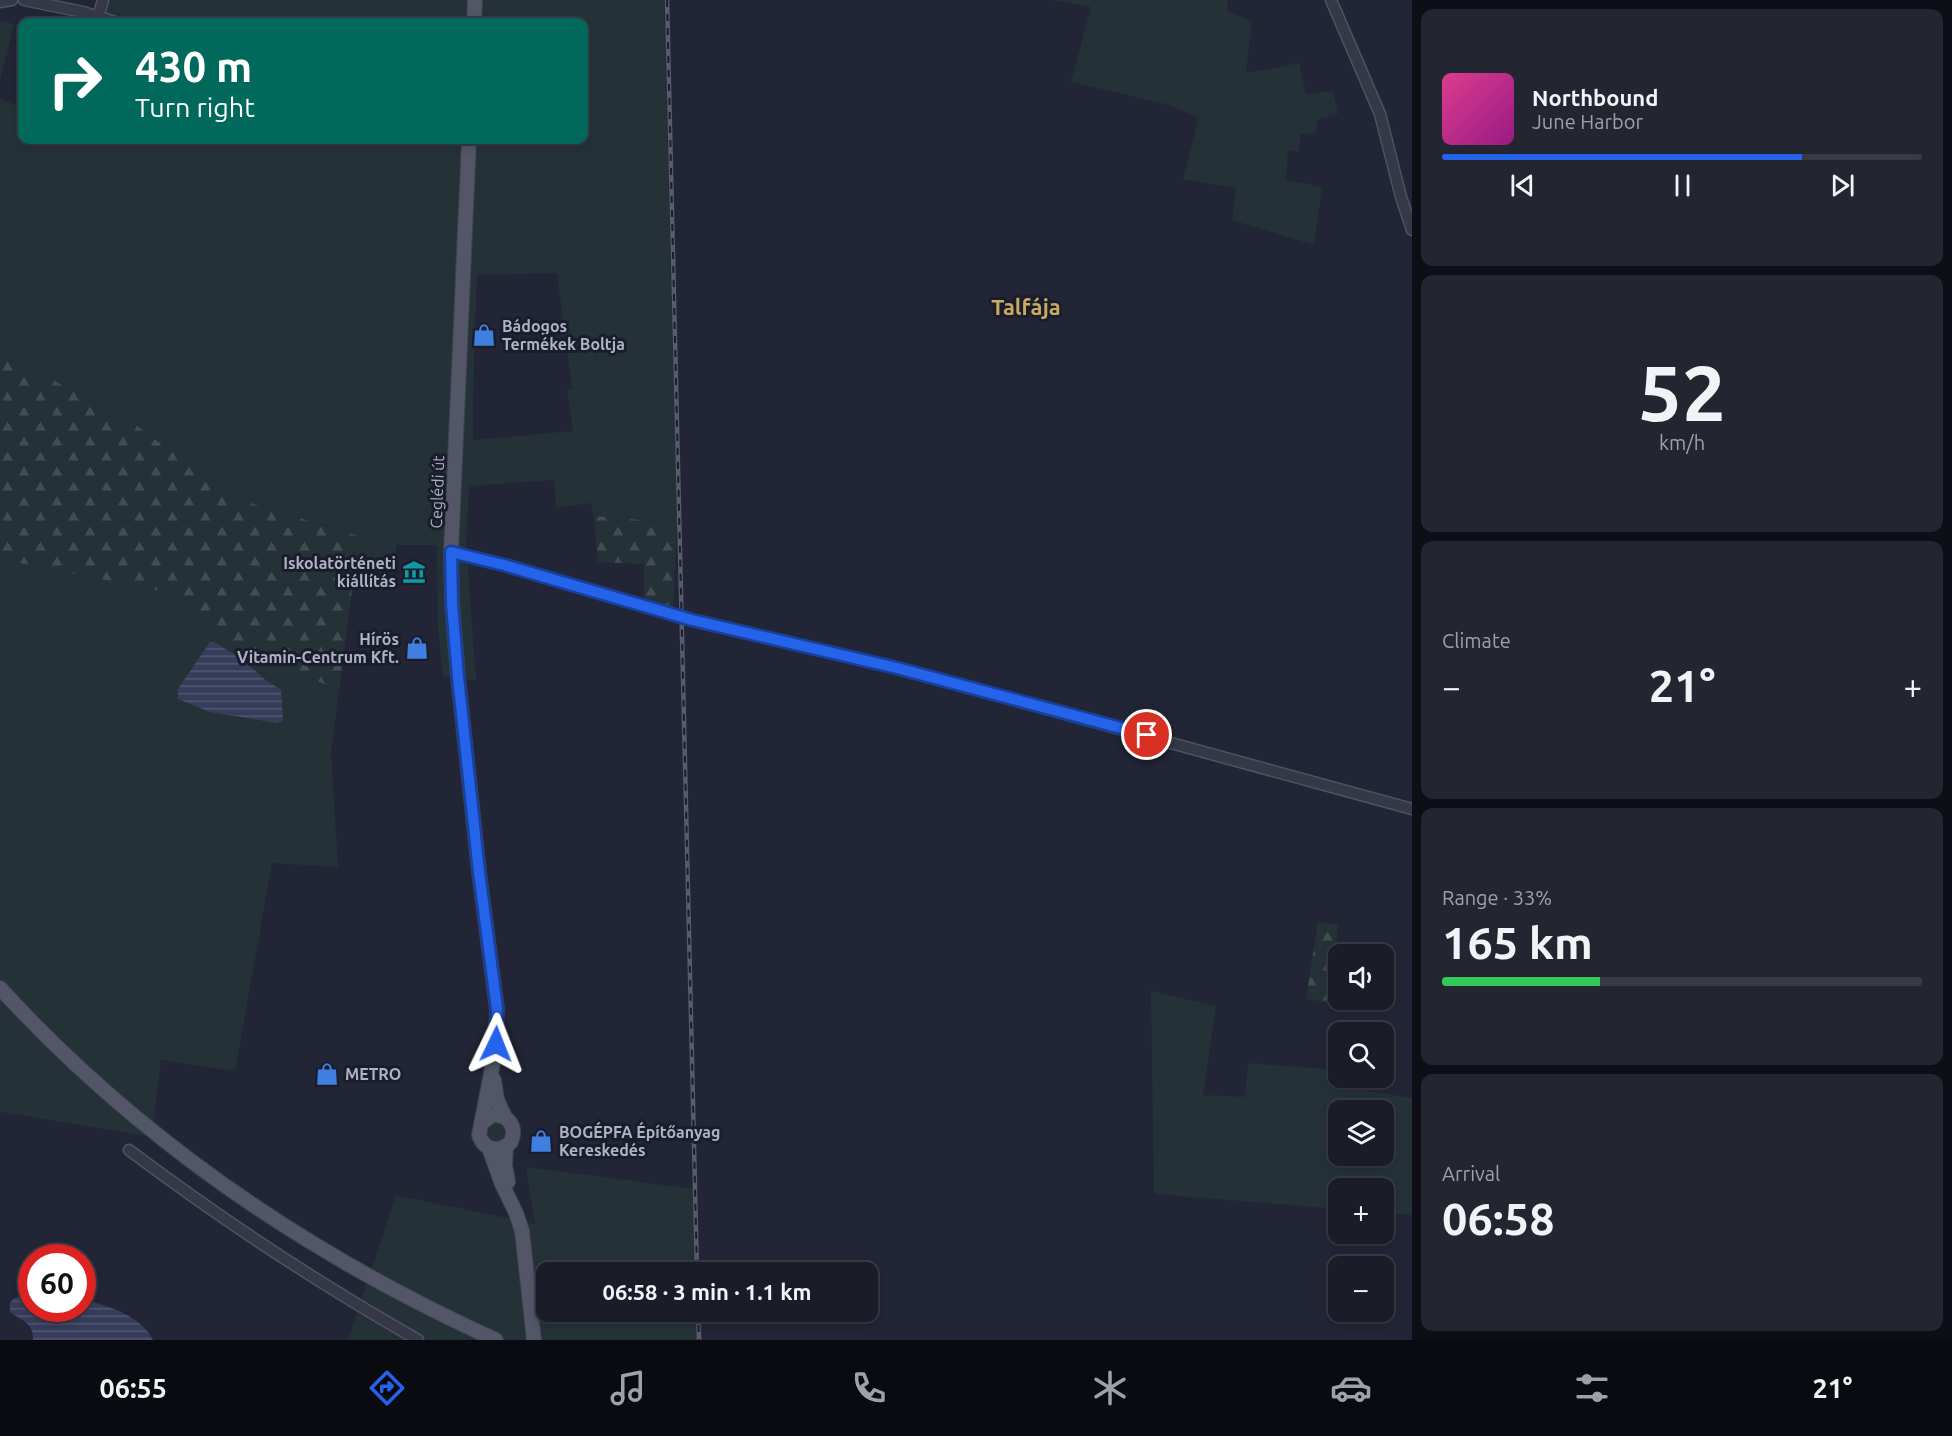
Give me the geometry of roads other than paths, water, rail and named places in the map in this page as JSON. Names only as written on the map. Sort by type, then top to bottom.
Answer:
[{"type":"main road","points":[[474,18],[475,0]]},
{"type":"main road","name":"Ceglédi út","points":[[469,144],[451,552],[452,604],[458,677],[479,872],[497,1009],[494,1059],[482,1123]]},
{"type":"main road","points":[[0,988],[123,1108],[231,1191],[331,1256],[382,1284],[496,1340]]},
{"type":"main road","name":"Ceglédi út","points":[[494,1059],[497,1100],[505,1117]]},
{"type":"main road","points":[[489,1149],[506,1147],[511,1142],[514,1130],[505,1117],[492,1115],[482,1123],[479,1131],[480,1138],[489,1149],[502,1184],[512,1202]]},
{"type":"main road","points":[[506,1147],[505,1165],[512,1202],[522,1232],[534,1340]]},
{"type":"street","points":[[0,2],[12,0]]},
{"type":"street","points":[[24,0],[101,18]]},
{"type":"street","points":[[98,17],[103,0]]},
{"type":"street","points":[[1331,0],[1380,114],[1401,197],[1412,230]]},
{"type":"street","points":[[451,552],[504,565],[692,620],[897,668],[1412,809]]},
{"type":"street","points":[[129,1149],[263,1245],[418,1340]]},
{"type":"water","points":[[210,642],[214,642],[242,659],[264,679],[281,690],[283,721],[277,723],[210,712],[178,699],[178,689]]},
{"type":"water","points":[[18,1297],[18,1317],[10,1312],[10,1303]]},
{"type":"water","points":[[96,1303],[132,1318],[148,1331],[153,1340],[33,1340],[29,1326],[25,1322],[96,1322]]},
{"type":"railway","points":[[667,0],[697,1262]]},
{"type":"railway","points":[[698,1322],[699,1340]]},
{"type":"place","name":"Bádogos Termékek Boltja","points":[[484,335]]},
{"type":"place","name":"Iskolatörténeti kiállítás","points":[[414,572]]},
{"type":"place","name":"Hírös Vitamin-Centrum Kft.","points":[[417,648]]},
{"type":"place","name":"METRO","points":[[327,1074]]},
{"type":"place","name":"BOGÉPFA Építőanyag Kereskedés","points":[[541,1141]]},
{"type":"district","name":"Talfája","points":[[1026,306]]}]
